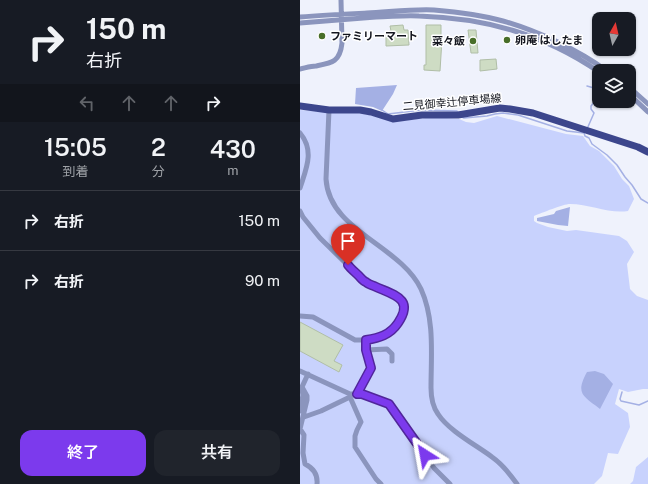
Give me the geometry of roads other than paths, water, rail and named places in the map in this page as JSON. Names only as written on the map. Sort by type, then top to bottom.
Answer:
[{"type":"main road","name":"二見御幸辻停車場線","points":[[300,106],[329,110],[360,110],[393,119],[422,115],[458,115],[500,108],[533,113],[638,147],[648,152]]},
{"type":"street","points":[[300,69],[328,64],[333,62],[339,56],[342,49],[341,0]]},
{"type":"street","points":[[300,23],[341,16],[396,11],[433,10],[456,12],[504,21],[541,34],[598,64]]},
{"type":"street","points":[[300,17],[417,16],[478,21],[502,26],[542,41],[592,68]]},
{"type":"street","points":[[636,93],[648,104]]},
{"type":"street","points":[[636,101],[648,112]]},
{"type":"street","points":[[329,110],[326,186],[329,195],[333,204],[345,218],[403,264],[411,273],[420,288],[429,313],[431,332],[430,388],[435,408],[439,416],[457,432],[492,457],[513,477],[517,484]]},
{"type":"street","points":[[300,133],[308,146],[309,158],[300,188]]},
{"type":"street","points":[[300,211],[320,238],[366,283],[396,296],[403,303],[404,309],[397,325],[392,330],[381,337],[366,340],[355,340],[313,317],[300,316]]},
{"type":"street","points":[[357,394],[371,368],[366,350],[366,340]]},
{"type":"street","points":[[366,350],[387,349],[392,354],[392,361]]},
{"type":"street","points":[[300,371],[350,396],[361,422],[355,436],[355,447],[376,479],[381,484]]},
{"type":"street","points":[[300,411],[303,395],[301,387],[308,374]]},
{"type":"street","points":[[301,387],[307,396],[304,417],[300,429],[304,435],[303,453],[305,464],[313,470],[317,479],[317,484]]},
{"type":"street","points":[[304,417],[321,412],[350,396],[357,394],[362,394],[389,404],[434,468],[450,484]]},
{"type":"waterway","points":[[587,86],[592,87]]},
{"type":"waterway","points":[[587,129],[594,113],[591,109],[592,105]]},
{"type":"waterway","points":[[382,110],[388,114],[421,110],[457,111],[458,113]]},
{"type":"waterway","points":[[462,117],[487,116],[503,113],[518,115],[567,131],[584,133],[592,144],[607,155],[617,165],[641,199],[648,203]]},
{"type":"waterway","points":[[622,392],[620,399],[621,401],[639,405],[648,401]]},
{"type":"place","name":"ファミリーマート","points":[[322,36]]},
{"type":"place","name":"卵庵 はしたま","points":[[507,40]]},
{"type":"place","name":"菜々飯","points":[[473,41]]}]
